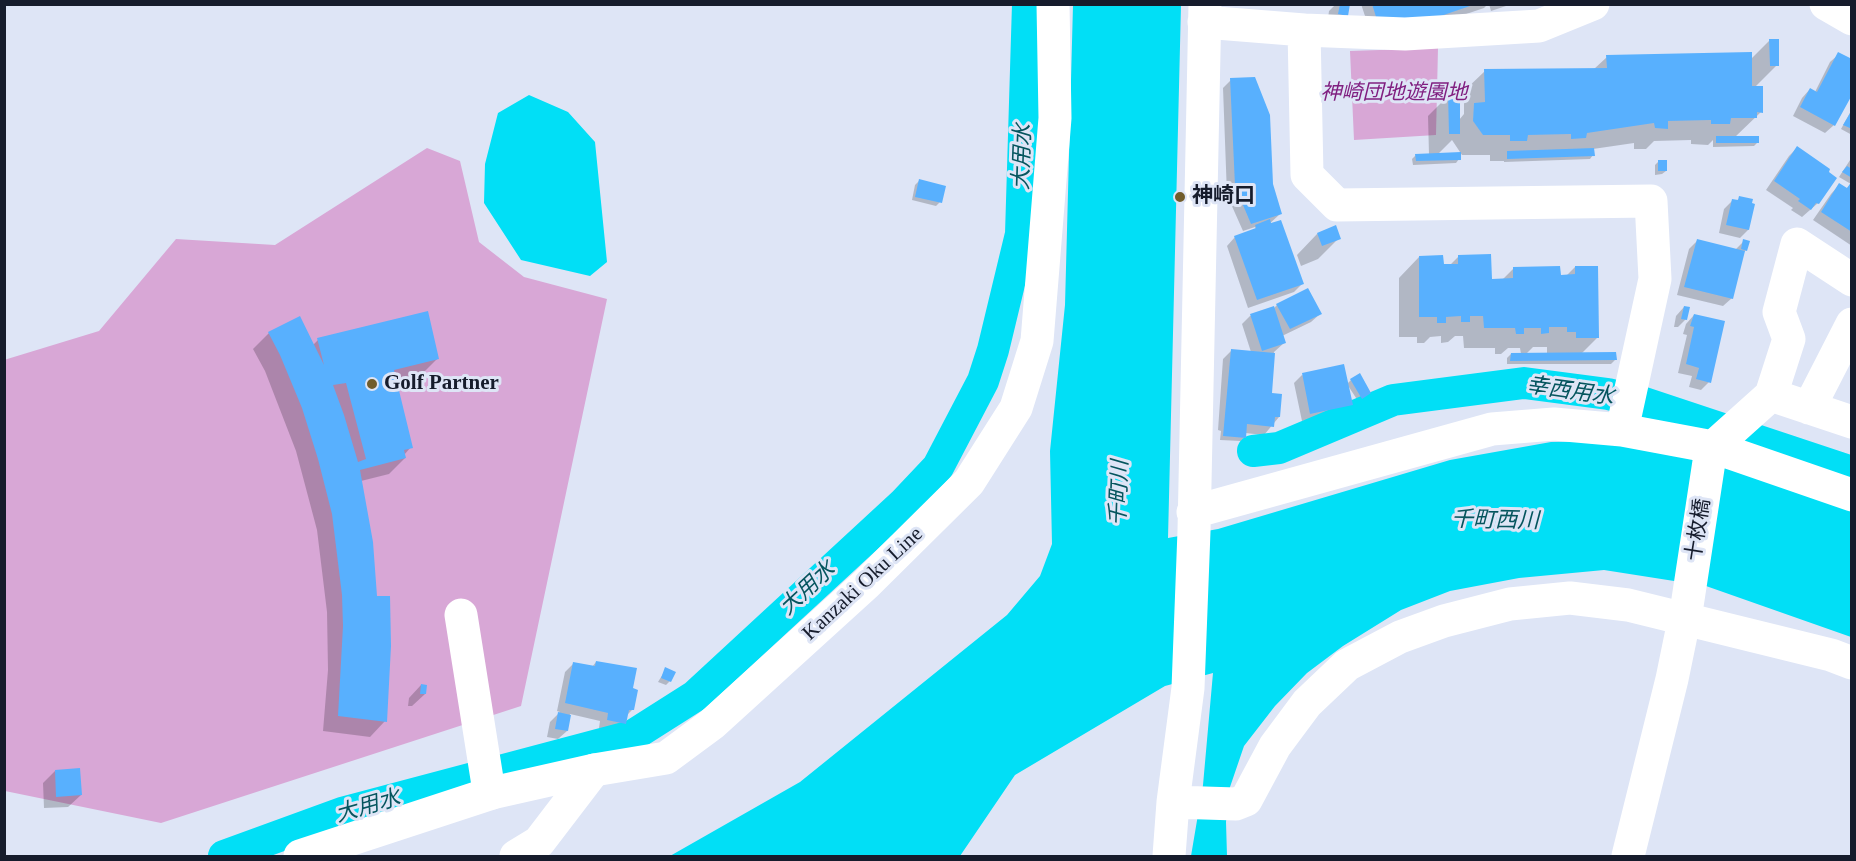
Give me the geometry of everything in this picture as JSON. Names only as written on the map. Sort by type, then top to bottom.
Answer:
[{"type":"street","name":"Kanzaki Oku Line","points":[[300,856],[488,780],[594,770],[666,758],[712,724],[866,584],[969,482],[1016,408],[1037,341],[1055,118],[1053,4]]},
{"type":"street","points":[[1164,852],[1182,803],[1188,688],[1204,13],[1304,30],[1405,34],[1539,26],[1593,4]]},
{"type":"street","points":[[1826,4],[1851,19]]},
{"type":"street","points":[[1304,30],[1307,175],[1337,205],[1651,201],[1655,279],[1626,409]]},
{"type":"street","points":[[1721,441],[1771,395],[1789,339],[1779,312],[1797,244],[1851,279]]},
{"type":"street","points":[[1809,408],[1851,324]]},
{"type":"street","points":[[1771,395],[1851,422]]},
{"type":"street","points":[[1193,522],[1492,429],[1554,424],[1626,409],[1721,441],[1851,495]]},
{"type":"street","name":"十枚橋","points":[[1628,856],[1672,679],[1721,441]]},
{"type":"street","points":[[1182,803],[1236,804],[1246,800],[1275,746],[1307,703],[1347,665],[1400,637],[1444,621],[1510,604],[1570,598],[1686,613],[1831,655],[1851,663]]},
{"type":"street","points":[[461,615],[488,780]]},
{"type":"street","points":[[516,856],[539,842],[594,770]]},
{"type":"green space","name":"神崎団地遊園地","points":[[1438,48],[1436,135],[1354,140],[1350,51]]},
{"type":"green space","points":[[427,148],[460,161],[479,242],[524,277],[607,299],[521,706],[161,823],[5,791],[4,360],[99,331],[176,239],[275,245]]},
{"type":"water","points":[[1073,5],[1181,5],[1168,538],[1218,529],[1450,460],[1551,442],[1616,441],[1681,452],[1851,507],[1851,637],[1706,586],[1604,570],[1519,578],[1450,591],[1401,610],[1343,646],[1307,673],[1275,706],[1244,746],[1230,787],[1226,822],[1227,856],[1191,856],[1203,785],[1213,673],[1165,686],[1015,775],[960,856],[670,856],[800,782],[1007,615],[1040,576],[1052,544],[1050,451],[1065,305]]},
{"type":"water","points":[[529,95],[568,112],[595,142],[607,262],[590,276],[521,260],[484,203],[485,164],[498,113]]},
{"type":"building","points":[[1340,4],[1350,4],[1348,16],[1338,14]]},
{"type":"building","points":[[1372,4],[1473,5],[1426,21],[1377,20]]},
{"type":"building","points":[[1769,39],[1779,39],[1779,66],[1770,66]]},
{"type":"building","points":[[1752,52],[1752,86],[1763,86],[1763,113],[1757,112],[1757,118],[1731,118],[1730,124],[1711,124],[1711,120],[1668,121],[1668,129],[1655,128],[1654,123],[1587,133],[1586,138],[1571,139],[1571,134],[1528,135],[1527,141],[1510,141],[1510,135],[1483,135],[1473,121],[1474,103],[1485,102],[1484,69],[1607,68],[1606,55]]},
{"type":"building","points":[[1838,52],[1852,59],[1852,95],[1835,126],[1800,107],[1810,88],[1817,92]]},
{"type":"building","points":[[1255,77],[1270,115],[1273,184],[1282,214],[1251,224],[1235,186],[1230,78]]},
{"type":"building","points":[[1448,94],[1460,94],[1460,134],[1449,134]]},
{"type":"building","points":[[1852,110],[1852,129],[1843,125]]},
{"type":"building","points":[[1716,136],[1759,136],[1759,143],[1716,143]]},
{"type":"building","points":[[1797,146],[1830,169],[1829,172],[1837,178],[1819,204],[1816,203],[1811,210],[1798,201],[1800,199],[1774,181]]},
{"type":"building","points":[[1594,148],[1595,156],[1507,159],[1507,151]]},
{"type":"building","points":[[1461,152],[1461,160],[1416,161],[1415,154]]},
{"type":"building","points":[[1658,160],[1667,160],[1667,171],[1658,171]]},
{"type":"building","points":[[1847,166],[1852,169],[1852,178],[1842,172]]},
{"type":"building","points":[[919,179],[946,186],[942,203],[915,197]]},
{"type":"building","points":[[1852,181],[1852,232],[1821,212],[1839,183],[1847,188]]},
{"type":"building","points":[[1739,196],[1753,199],[1752,203],[1755,204],[1749,230],[1726,225],[1732,199],[1738,200]]},
{"type":"building","points":[[1270,219],[1271,223],[1281,220],[1304,284],[1257,300],[1234,236],[1256,228],[1255,225]]},
{"type":"building","points":[[1336,225],[1341,239],[1322,246],[1317,233]]},
{"type":"building","points":[[1697,239],[1745,251],[1733,299],[1684,287]]},
{"type":"building","points":[[1743,239],[1750,241],[1747,251],[1741,249]]},
{"type":"building","points":[[1491,254],[1492,279],[1513,278],[1513,267],[1560,266],[1561,275],[1575,274],[1575,266],[1598,266],[1599,338],[1576,338],[1576,332],[1567,332],[1567,327],[1549,327],[1549,333],[1541,334],[1541,328],[1524,328],[1524,334],[1516,334],[1515,328],[1484,328],[1483,316],[1470,316],[1470,322],[1461,322],[1461,316],[1446,317],[1446,323],[1437,323],[1437,317],[1419,317],[1419,256],[1443,255],[1444,264],[1458,264],[1458,255]]},
{"type":"building","points":[[1308,288],[1322,314],[1290,329],[1276,304]]},
{"type":"building","points":[[1274,306],[1286,343],[1262,351],[1250,314]]},
{"type":"building","points":[[1684,306],[1690,307],[1687,320],[1681,319]]},
{"type":"building","points":[[428,311],[439,359],[394,370],[413,448],[404,450],[406,458],[360,470],[373,542],[377,596],[390,596],[391,646],[387,722],[338,716],[343,626],[342,595],[332,514],[302,408],[268,332],[300,316],[324,365],[317,338]],"holes":[[[346,383],[366,459],[358,462],[333,385]]]},
{"type":"building","points":[[1694,314],[1725,321],[1711,383],[1696,379],[1699,368],[1686,364],[1694,327],[1690,326]]},
{"type":"building","points":[[1231,349],[1275,353],[1272,393],[1282,394],[1280,417],[1275,417],[1274,427],[1247,424],[1246,438],[1223,436]]},
{"type":"building","points":[[1616,352],[1617,360],[1510,361],[1511,353]]},
{"type":"building","points":[[1344,364],[1353,405],[1310,414],[1302,373]]},
{"type":"building","points":[[1360,373],[1371,393],[1362,399],[1350,379]]},
{"type":"building","points":[[596,661],[637,668],[633,688],[638,690],[634,710],[629,710],[626,724],[607,720],[608,713],[565,703],[573,662],[595,666]]},
{"type":"building","points":[[665,667],[676,672],[671,682],[661,678]]},
{"type":"building","points":[[421,684],[427,685],[426,694],[420,694]]},
{"type":"building","points":[[558,712],[571,715],[568,731],[555,729]]},
{"type":"building","points":[[80,768],[82,795],[56,797],[55,770]]},
{"type":"waterway","name":"大用水","points":[[224,856],[342,813],[632,736],[695,696],[904,503],[938,467],[983,381],[993,350],[1021,234],[1028,4]]},
{"type":"waterway","name":"幸西用水","points":[[1253,451],[1279,448],[1393,400],[1524,383],[1608,394],[1641,402],[1852,472]]},
{"type":"place","name":"神崎口","points":[[1180,197]]},
{"type":"place","name":"Golf Partner","points":[[372,384]]},
{"type":"water label","name":"千町川","points":[[1120,493]]},
{"type":"water label","name":"千町西川","points":[[1495,521]]}]
